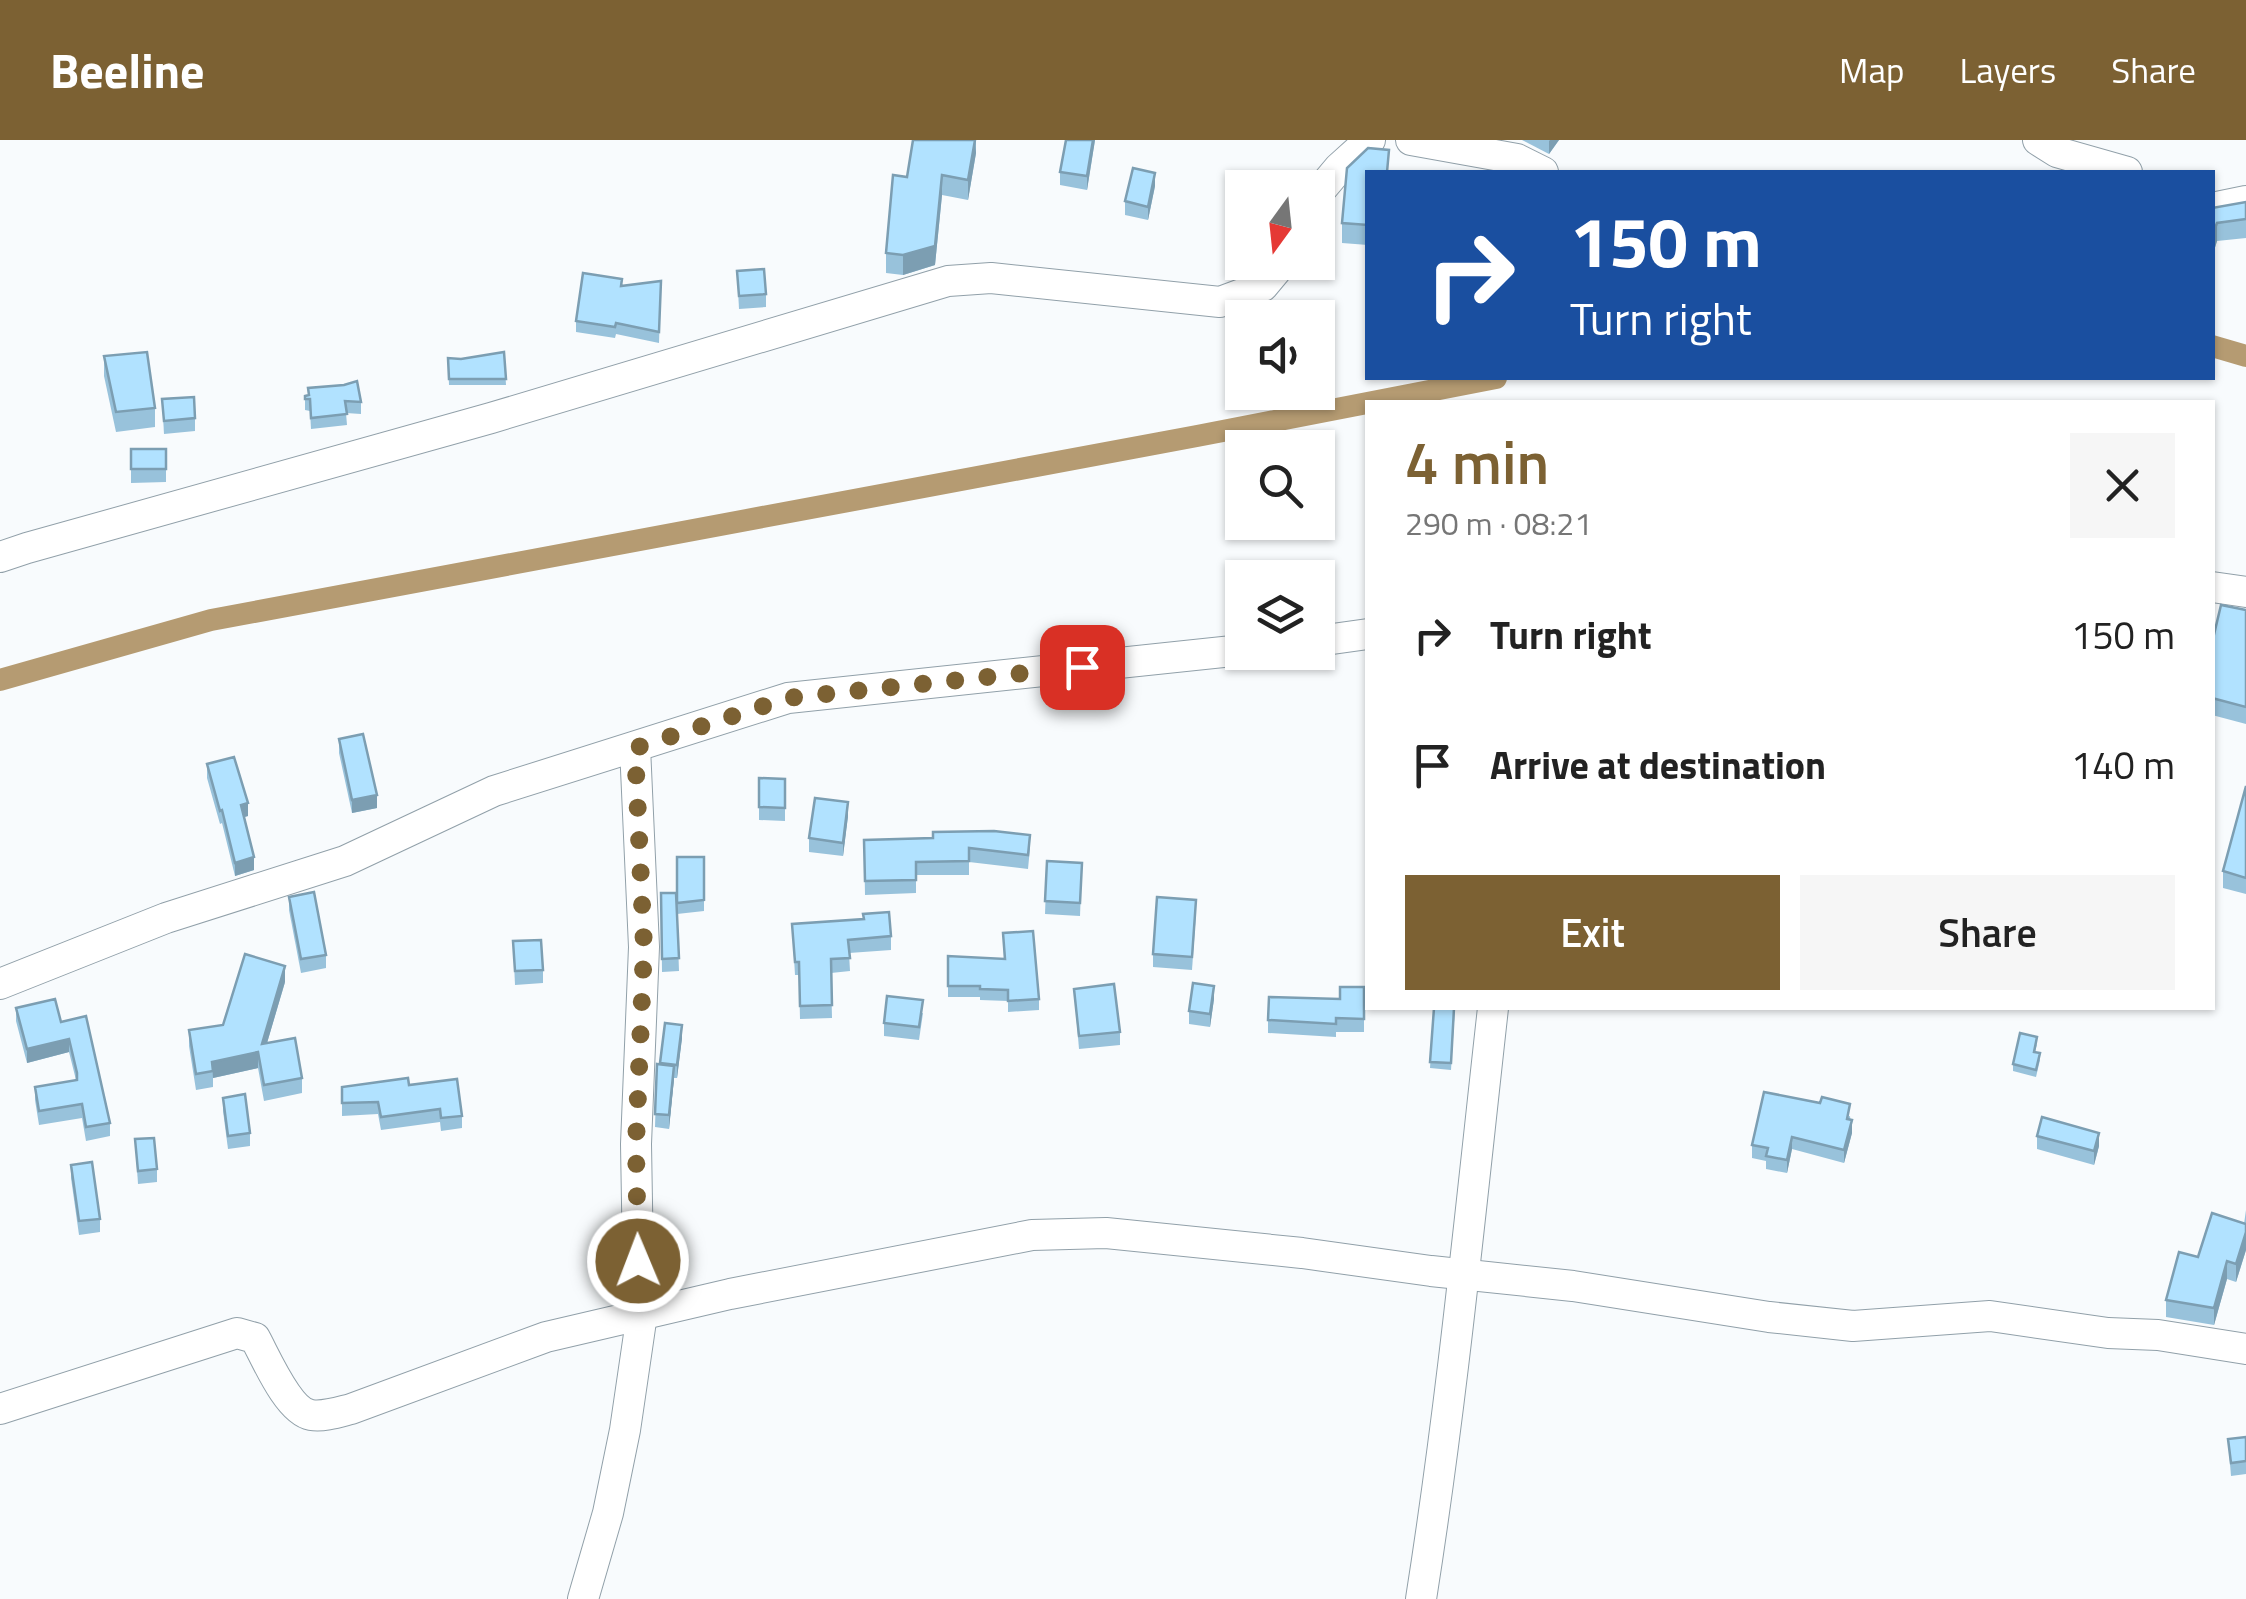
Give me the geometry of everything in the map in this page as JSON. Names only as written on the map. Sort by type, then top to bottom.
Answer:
[{"type":"street","points":[[1335,172],[1370,140]]},
{"type":"street","points":[[1412,140],[1522,157]]},
{"type":"street","points":[[2038,140],[2058,152],[2120,170]]},
{"type":"street","points":[[0,557],[491,418],[948,281],[991,278],[1220,302],[1264,286],[1269,280]]},
{"type":"street","points":[[2215,587],[2246,592]]},
{"type":"street","points":[[1335,638],[1365,634]]},
{"type":"street","points":[[0,984],[166,918],[345,861],[494,791],[788,698],[1225,652]]},
{"type":"street","points":[[583,1599],[608,1512],[625,1430],[642,1314],[636,1144],[644,947],[635,748]]},
{"type":"street","points":[[1422,1599],[1465,1274],[1493,1010]]},
{"type":"street","points":[[0,1409],[238,1333],[254,1338],[295,1406],[308,1415],[326,1414],[352,1409],[546,1337],[642,1314],[1032,1235],[1106,1233],[1573,1286],[1853,1326],[1990,1316],[2246,1349]]},
{"type":"building","points":[[913,140],[975,140],[968,180],[942,175],[935,246],[903,255],[886,253],[893,175],[907,177]]},
{"type":"building","points":[[1066,140],[1093,140],[1087,176],[1060,172]]},
{"type":"building","points":[[1368,148],[1389,150],[1387,170],[1365,170],[1365,225],[1342,223],[1347,168]]},
{"type":"building","points":[[1133,168],[1155,173],[1148,207],[1125,201]]},
{"type":"building","points":[[2246,202],[2246,219],[2217,223],[2215,228],[2215,207]]},
{"type":"building","points":[[764,269],[766,294],[739,296],[737,271]]},
{"type":"building","points":[[583,273],[622,279],[621,286],[661,281],[659,332],[616,323],[615,327],[576,321]]},
{"type":"building","points":[[147,352],[155,408],[116,412],[104,356]]},
{"type":"building","points":[[504,352],[506,379],[449,379],[448,358]]},
{"type":"building","points":[[357,381],[361,402],[345,401],[347,414],[311,418],[310,399],[305,399],[308,388]]},
{"type":"building","points":[[194,397],[195,418],[164,421],[162,399]]},
{"type":"building","points":[[131,449],[166,449],[166,469],[131,469]]},
{"type":"building","points":[[2221,605],[2246,610],[2246,707],[2215,699],[2215,630]]},
{"type":"building","points":[[363,734],[377,795],[352,800],[339,739]]},
{"type":"building","points":[[234,757],[248,803],[241,805],[254,857],[235,863],[207,764]]},
{"type":"building","points":[[759,778],[785,779],[785,808],[759,807]]},
{"type":"building","points":[[2246,786],[2246,878],[2223,871]]},
{"type":"building","points":[[815,798],[848,802],[843,843],[809,838]]},
{"type":"building","points":[[933,832],[1030,835],[1028,855],[969,848],[969,861],[916,862],[916,880],[865,881],[864,840],[933,838]]},
{"type":"building","points":[[677,857],[704,857],[704,900],[677,903]]},
{"type":"building","points":[[1047,861],[1082,863],[1080,903],[1045,901]]},
{"type":"building","points":[[314,892],[326,955],[301,959],[289,897]]},
{"type":"building","points":[[661,893],[676,893],[679,958],[662,959]]},
{"type":"building","points":[[1157,897],[1196,900],[1192,957],[1153,954]]},
{"type":"building","points":[[889,912],[891,936],[848,940],[850,958],[831,959],[832,1005],[800,1006],[799,962],[795,962],[792,924],[864,919],[863,914]]},
{"type":"building","points":[[1033,931],[1039,999],[1008,1001],[1008,990],[948,986],[948,956],[1005,959],[1003,933]]},
{"type":"building","points":[[541,940],[543,970],[515,971],[513,941]]},
{"type":"building","points":[[245,954],[285,966],[262,1044],[295,1038],[302,1078],[264,1085],[258,1052],[212,1062],[213,1071],[196,1074],[189,1030],[223,1025]]},
{"type":"building","points":[[1193,983],[1214,986],[1210,1014],[1189,1011]]},
{"type":"building","points":[[1114,984],[1120,1032],[1079,1036],[1074,989]]},
{"type":"building","points":[[1340,987],[1364,987],[1364,1019],[1336,1018],[1336,1024],[1268,1020],[1269,997],[1340,999]]},
{"type":"building","points":[[887,996],[923,1000],[919,1027],[884,1023]]},
{"type":"building","points":[[55,999],[61,1022],[86,1016],[110,1123],[86,1127],[82,1104],[39,1111],[35,1087],[77,1080],[77,1073],[69,1039],[27,1049],[16,1008]]},
{"type":"building","points":[[1434,1010],[1454,1010],[1451,1063],[1430,1062]]},
{"type":"building","points":[[665,1023],[682,1025],[677,1065],[660,1063]]},
{"type":"building","points":[[2020,1033],[2037,1037],[2034,1052],[2040,1053],[2036,1070],[2013,1064]]},
{"type":"building","points":[[657,1064],[674,1066],[669,1115],[655,1114]]},
{"type":"building","points":[[408,1078],[409,1085],[457,1079],[462,1116],[441,1118],[440,1109],[381,1117],[378,1102],[342,1103],[342,1087]]},
{"type":"building","points":[[1764,1092],[1820,1103],[1822,1097],[1850,1104],[1847,1119],[1852,1120],[1844,1150],[1792,1137],[1787,1160],[1766,1156],[1768,1148],[1752,1145]]},
{"type":"building","points":[[245,1094],[250,1133],[228,1136],[223,1098]]},
{"type":"building","points":[[2042,1117],[2099,1133],[2094,1151],[2037,1136]]},
{"type":"building","points":[[154,1138],[157,1169],[138,1171],[135,1139]]},
{"type":"building","points":[[92,1162],[100,1219],[79,1221],[71,1165]]},
{"type":"building","points":[[2212,1213],[2246,1224],[2236,1264],[2227,1261],[2214,1308],[2166,1300],[2179,1252],[2198,1257]]},
{"type":"building","points":[[2246,1437],[2246,1461],[2231,1463],[2228,1439]]},
{"type":"waterway","points":[[2215,347],[2246,356]]},
{"type":"waterway","points":[[1383,400],[1486,380]]},
{"type":"waterway","points":[[0,680],[211,620],[1365,403]]},
{"type":"route","points":[[638,1261],[636,1144],[644,947],[635,748],[788,698],[1082,667]]}]
